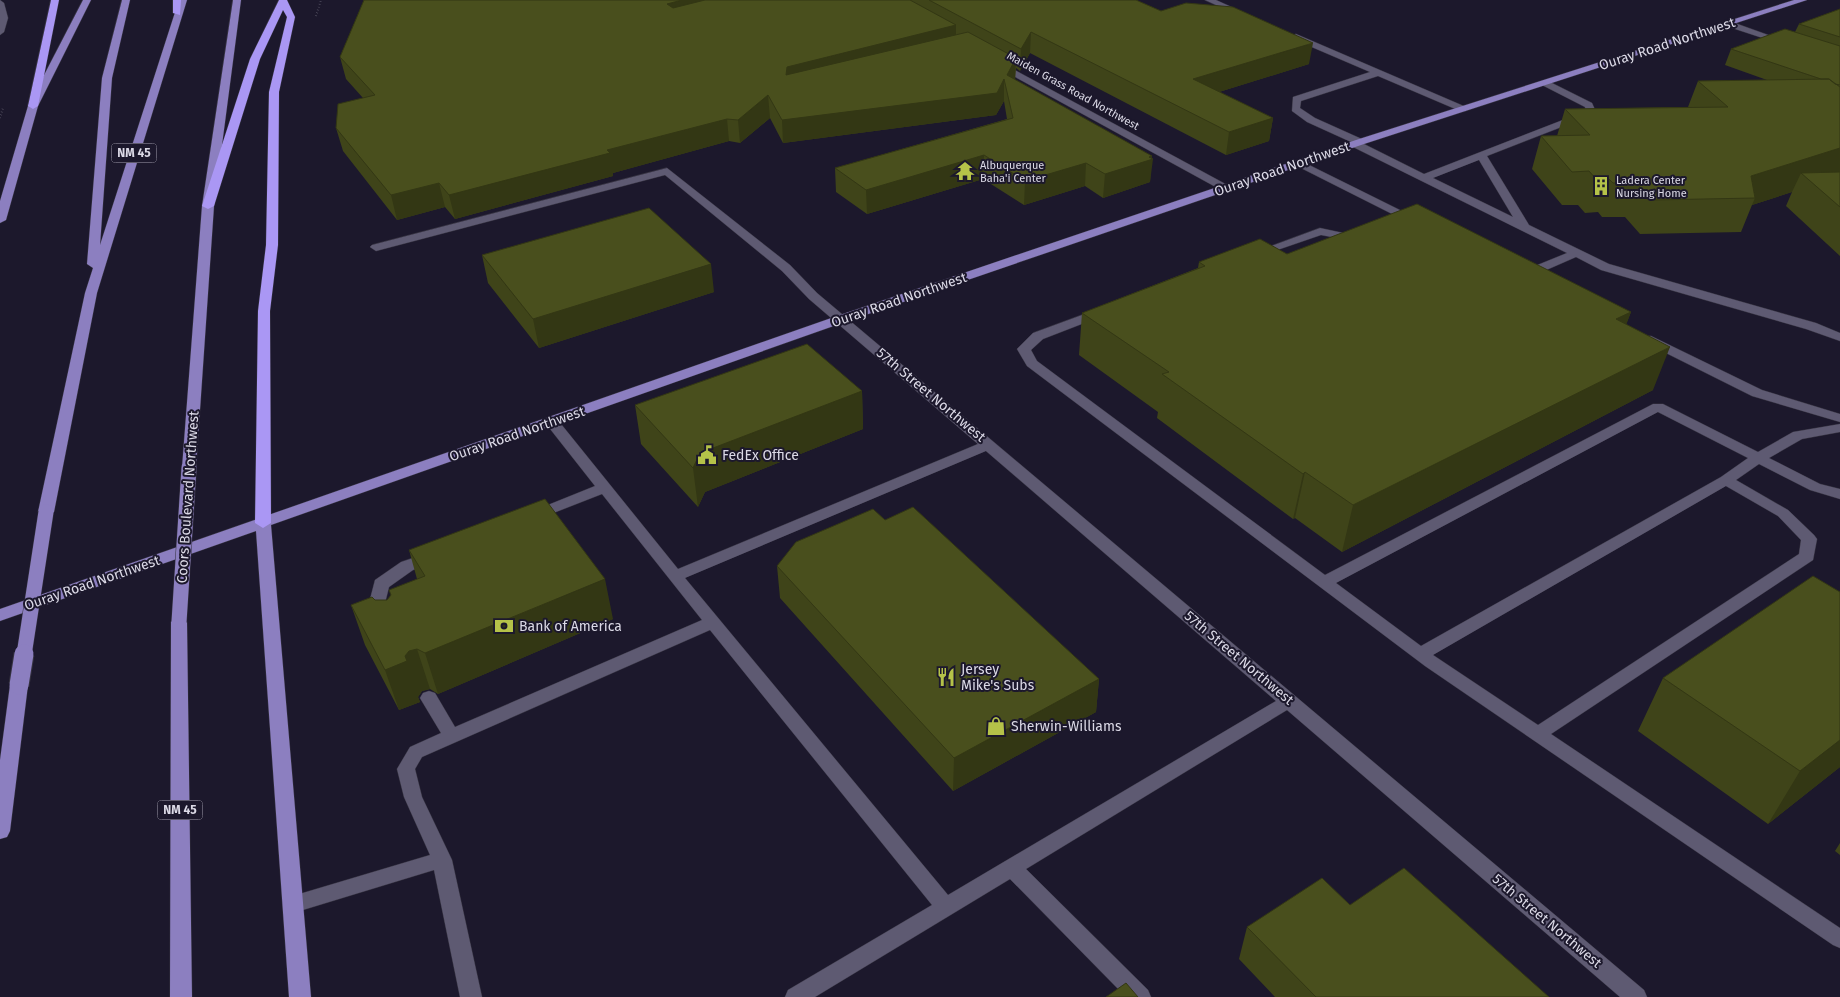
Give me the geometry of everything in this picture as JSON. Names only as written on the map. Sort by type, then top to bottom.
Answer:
[{"type":"highway","points":[[33,106],[55,0]]},
{"type":"highway","points":[[177,0],[177,13]]},
{"type":"highway","points":[[208,206],[254,59],[283,1]]},
{"type":"highway","points":[[263,523],[264,310],[272,245],[274,92],[291,17],[283,1]]},
{"type":"main road","points":[[0,220],[33,106],[87,0]]},
{"type":"main road","points":[[91,293],[107,78],[126,0]]},
{"type":"main road","name":"NM 45","points":[[0,831],[19,685],[46,512],[91,293],[182,0]]},
{"type":"main road","name":"Coors Boulevard Northwest","points":[[181,997],[179,622],[208,206],[237,0]]},
{"type":"main road","name":"Ouray Road Northwest","points":[[0,615],[842,319],[1357,143],[1799,0]]},
{"type":"main road","points":[[263,523],[300,997]]},
{"type":"street","points":[[1210,0],[1254,19]]},
{"type":"street","points":[[0,3],[4,10],[5,22],[0,32]]},
{"type":"street","points":[[1729,24],[1794,46]]},
{"type":"street","points":[[1289,35],[1463,109]]},
{"type":"street","name":"Maiden Grass Road Northwest","points":[[986,58],[1227,189]]},
{"type":"street","points":[[1378,73],[1296,99],[1295,109],[1311,120],[1424,178],[1604,267],[1812,326],[1840,337]]},
{"type":"street","points":[[1424,178],[1591,112],[1589,104],[1545,83]]},
{"type":"street","points":[[1481,155],[1525,228]]},
{"type":"street","points":[[1299,163],[1418,223],[1396,228]]},
{"type":"street","name":"57th Street Northwest","points":[[376,247],[667,170],[786,268],[813,296],[1636,997]]},
{"type":"street","points":[[1241,259],[1306,235],[1320,232],[1360,240],[1369,238]]},
{"type":"street","points":[[1540,284],[1518,274],[1576,253]]},
{"type":"street","points":[[1112,308],[1038,336],[1024,349],[1032,363],[1421,654],[1840,939]]},
{"type":"street","points":[[1644,336],[1757,393],[1840,418]]},
{"type":"street","points":[[1324,582],[1658,407],[1815,487],[1840,494]]},
{"type":"street","points":[[552,422],[675,576],[946,907]]},
{"type":"street","points":[[1421,654],[1726,480],[1758,458],[1798,436],[1840,428]]},
{"type":"street","points":[[675,576],[989,445]]},
{"type":"street","points":[[1538,734],[1806,556],[1809,539],[1783,513],[1726,480]]},
{"type":"street","points":[[515,523],[604,488]]},
{"type":"street","points":[[390,627],[376,606],[382,584],[407,566],[443,552]]},
{"type":"street","points":[[471,997],[442,860],[413,797],[406,769],[416,752],[713,622]]},
{"type":"street","points":[[430,698],[452,737]]},
{"type":"street","points":[[796,997],[1289,701]]},
{"type":"street","points":[[293,904],[442,860]]},
{"type":"street","points":[[1011,867],[1140,997]]},
{"type":"building","points":[[364,0],[682,0],[667,4],[673,8],[705,0],[910,0],[956,25],[787,67],[786,75],[968,32],[1016,58],[1007,75],[1152,156],[1149,157],[1153,159],[1105,174],[1086,163],[1025,181],[984,155],[866,190],[835,168],[1013,118],[1004,79],[997,93],[782,120],[768,95],[738,120],[727,119],[607,150],[610,153],[449,195],[439,183],[391,195],[336,128],[338,104],[375,95],[340,57]]},
{"type":"building","points":[[929,0],[1136,0],[1161,11],[1186,3],[1233,7],[1313,43],[1193,79],[1273,118],[1229,132],[1031,32],[1021,49]]},
{"type":"building","points":[[1840,9],[1840,37],[1799,24]]},
{"type":"building","points":[[1785,29],[1840,46],[1840,85],[1835,84],[1829,79],[1821,79],[1731,49]]},
{"type":"building","points":[[1829,79],[1840,87],[1840,148],[1751,176],[1755,198],[1652,200],[1636,183],[1613,183],[1609,179],[1596,179],[1589,171],[1572,172],[1541,136],[1590,135],[1565,109],[1728,107],[1698,81]]},
{"type":"building","points":[[1840,172],[1840,207],[1801,173]]},
{"type":"building","points":[[1417,204],[1631,312],[1616,319],[1670,347],[1353,505],[1305,472],[1303,474],[1162,374],[1169,372],[1082,313],[1205,266],[1199,262],[1260,239],[1287,254]]},
{"type":"building","points":[[649,208],[711,264],[533,319],[482,255]]},
{"type":"building","points":[[807,344],[862,391],[700,453],[693,468],[635,405]]},
{"type":"building","points":[[545,499],[605,579],[425,653],[417,649],[409,651],[405,656],[407,661],[385,670],[351,605],[372,597],[375,600],[387,600],[391,595],[389,590],[425,576],[409,550]]},
{"type":"building","points":[[913,507],[1099,679],[954,758],[777,566],[796,542],[873,509],[885,520]]},
{"type":"building","points":[[1813,576],[1840,592],[1840,740],[1800,771],[1663,678]]},
{"type":"building","points":[[1404,868],[1549,997],[1316,997],[1247,927],[1322,878],[1350,905]]},
{"type":"building","points":[[1126,983],[1138,997],[1106,997]]},
{"type":"place","name":"Albuquerque Baha'i Center","points":[[965,171]]},
{"type":"place","name":"Ladera Center Nursing Home","points":[[1601,186]]},
{"type":"place","name":"FedEx Office","points":[[707,455]]},
{"type":"place","name":"Bank of America","points":[[504,626]]},
{"type":"place","name":"Jersey Mike's Subs","points":[[946,677]]},
{"type":"place","name":"Sherwin-Williams","points":[[996,726]]}]
